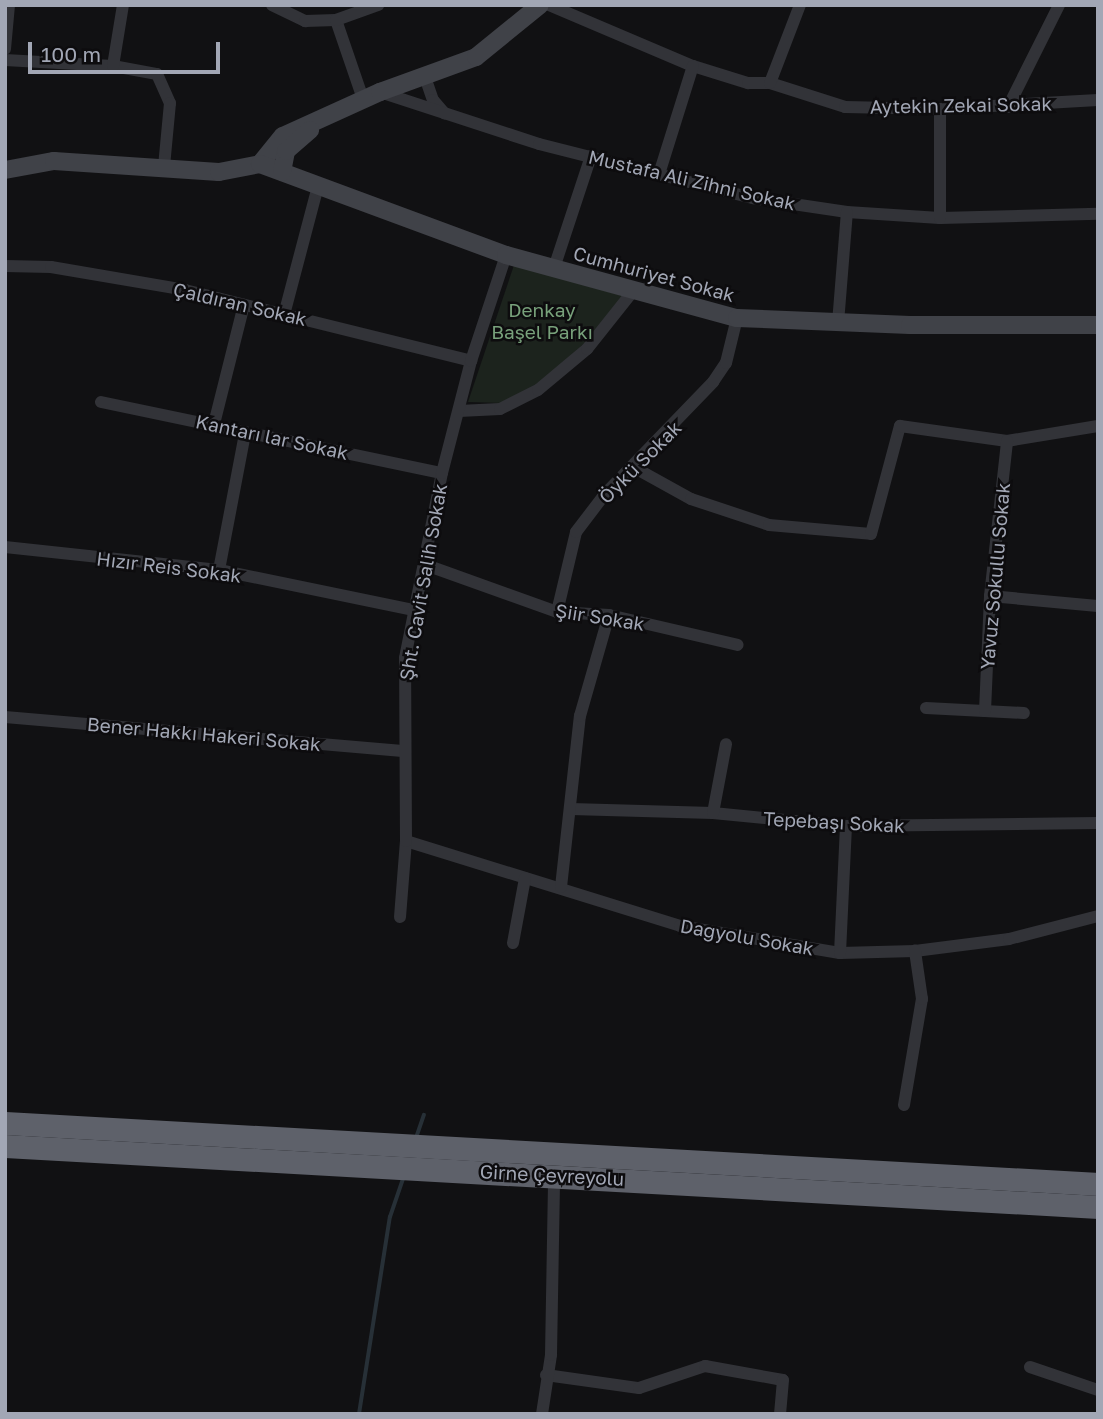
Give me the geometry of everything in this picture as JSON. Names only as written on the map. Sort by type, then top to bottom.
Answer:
[{"type":"highway","name":"Girne Çevreyolu","points":[[5,1123],[383,1155]]},
{"type":"highway","name":"Girne Çevreyolu","points":[[5,1146],[383,1155],[1098,1184]]},
{"type":"highway","name":"Girne Çevreyolu","points":[[443,1158],[554,1176],[1098,1207]]},
{"type":"street","points":[[113,66],[123,5]]},
{"type":"street","points":[[272,5],[305,21],[336,20],[378,5]]},
{"type":"street","points":[[5,170],[54,161],[164,167],[186,173],[219,172],[260,164],[283,136],[371,96],[425,77],[496,45],[540,5]]},
{"type":"street","name":"Aytekin Zekai Sokak","points":[[549,5],[693,66],[748,83],[770,83],[845,107],[940,109],[1098,100]]},
{"type":"street","points":[[770,83],[800,5]]},
{"type":"street","points":[[1007,107],[1059,5]]},
{"type":"street","points":[[5,48],[8,6]]},
{"type":"street","points":[[336,20],[371,96]]},
{"type":"street","points":[[5,60],[113,66],[157,74],[165,85],[170,103],[164,167]]},
{"type":"street","points":[[660,171],[693,66]]},
{"type":"street","points":[[425,77],[433,100],[445,114]]},
{"type":"street","name":"Mustafa Ali Zihni Sokak","points":[[371,96],[753,198],[847,212],[940,218],[1098,214]]},
{"type":"street","points":[[940,109],[940,218]]},
{"type":"street","points":[[282,172],[286,151],[326,116]]},
{"type":"street","points":[[554,268],[591,156]]},
{"type":"street","name":"Cumhuriyet Sokak","points":[[260,164],[506,255],[737,318],[838,323],[1098,325]]},
{"type":"street","points":[[285,311],[318,186]]},
{"type":"street","points":[[838,323],[847,212]]},
{"type":"street","name":"Şht. Cavit Salih Sokak","points":[[400,917],[405,841],[405,658],[426,565],[442,473],[471,361],[506,255]]},
{"type":"street","name":"Çaldıran Sokak","points":[[5,266],[51,267],[185,290],[244,305],[285,311],[471,361]]},
{"type":"street","points":[[459,411],[500,409],[538,390],[587,349],[634,290]]},
{"type":"street","points":[[214,424],[244,305]]},
{"type":"street","name":"Öykü Sokak","points":[[557,612],[576,532],[605,494],[635,468],[713,382],[726,363],[737,318]]},
{"type":"street","name":"Kantarı lar Sokak","points":[[101,402],[442,473]]},
{"type":"street","points":[[635,468],[691,499],[769,525],[871,534],[900,426],[1007,441],[1098,426]]},
{"type":"street","points":[[219,570],[245,433]]},
{"type":"street","name":"Yavuz Sokullu Sokak","points":[[985,711],[990,596],[1007,441]]},
{"type":"street","name":"Hızır Reis Sokak","points":[[5,547],[219,570],[414,610]]},
{"type":"street","name":"Şiir Sokak","points":[[426,565],[557,612],[609,615],[738,645]]},
{"type":"street","points":[[990,596],[1098,606]]},
{"type":"street","points":[[561,887],[580,716],[609,615]]},
{"type":"street","points":[[926,708],[1024,713]]},
{"type":"street","name":"Bener Hakkı Hakeri Sokak","points":[[5,717],[403,751]]},
{"type":"street","points":[[713,813],[726,744]]},
{"type":"street","name":"Tepebaşı Sokak","points":[[571,809],[713,813],[846,826],[1098,823]]},
{"type":"street","points":[[840,953],[846,826]]},
{"type":"street","name":"Dağyolu Sokak","points":[[405,841],[561,887],[680,926],[840,953],[915,951],[1009,939],[1098,916]]},
{"type":"street","points":[[513,943],[525,878]]},
{"type":"street","points":[[904,1105],[922,999],[915,951]]},
{"type":"street","points":[[542,1414],[551,1355],[554,1176]]},
{"type":"street","points":[[546,1375],[639,1388],[705,1366],[783,1380],[780,1414]]},
{"type":"street","points":[[1030,1367],[1098,1390]]},
{"type":"green space","name":"Denkay Başel Parkı","points":[[514,265],[623,296],[588,340],[538,385],[503,403],[468,402]]},
{"type":"waterway","points":[[416,1138],[424,1115]]},
{"type":"waterway","points":[[359,1414],[390,1217],[404,1176]]}]
